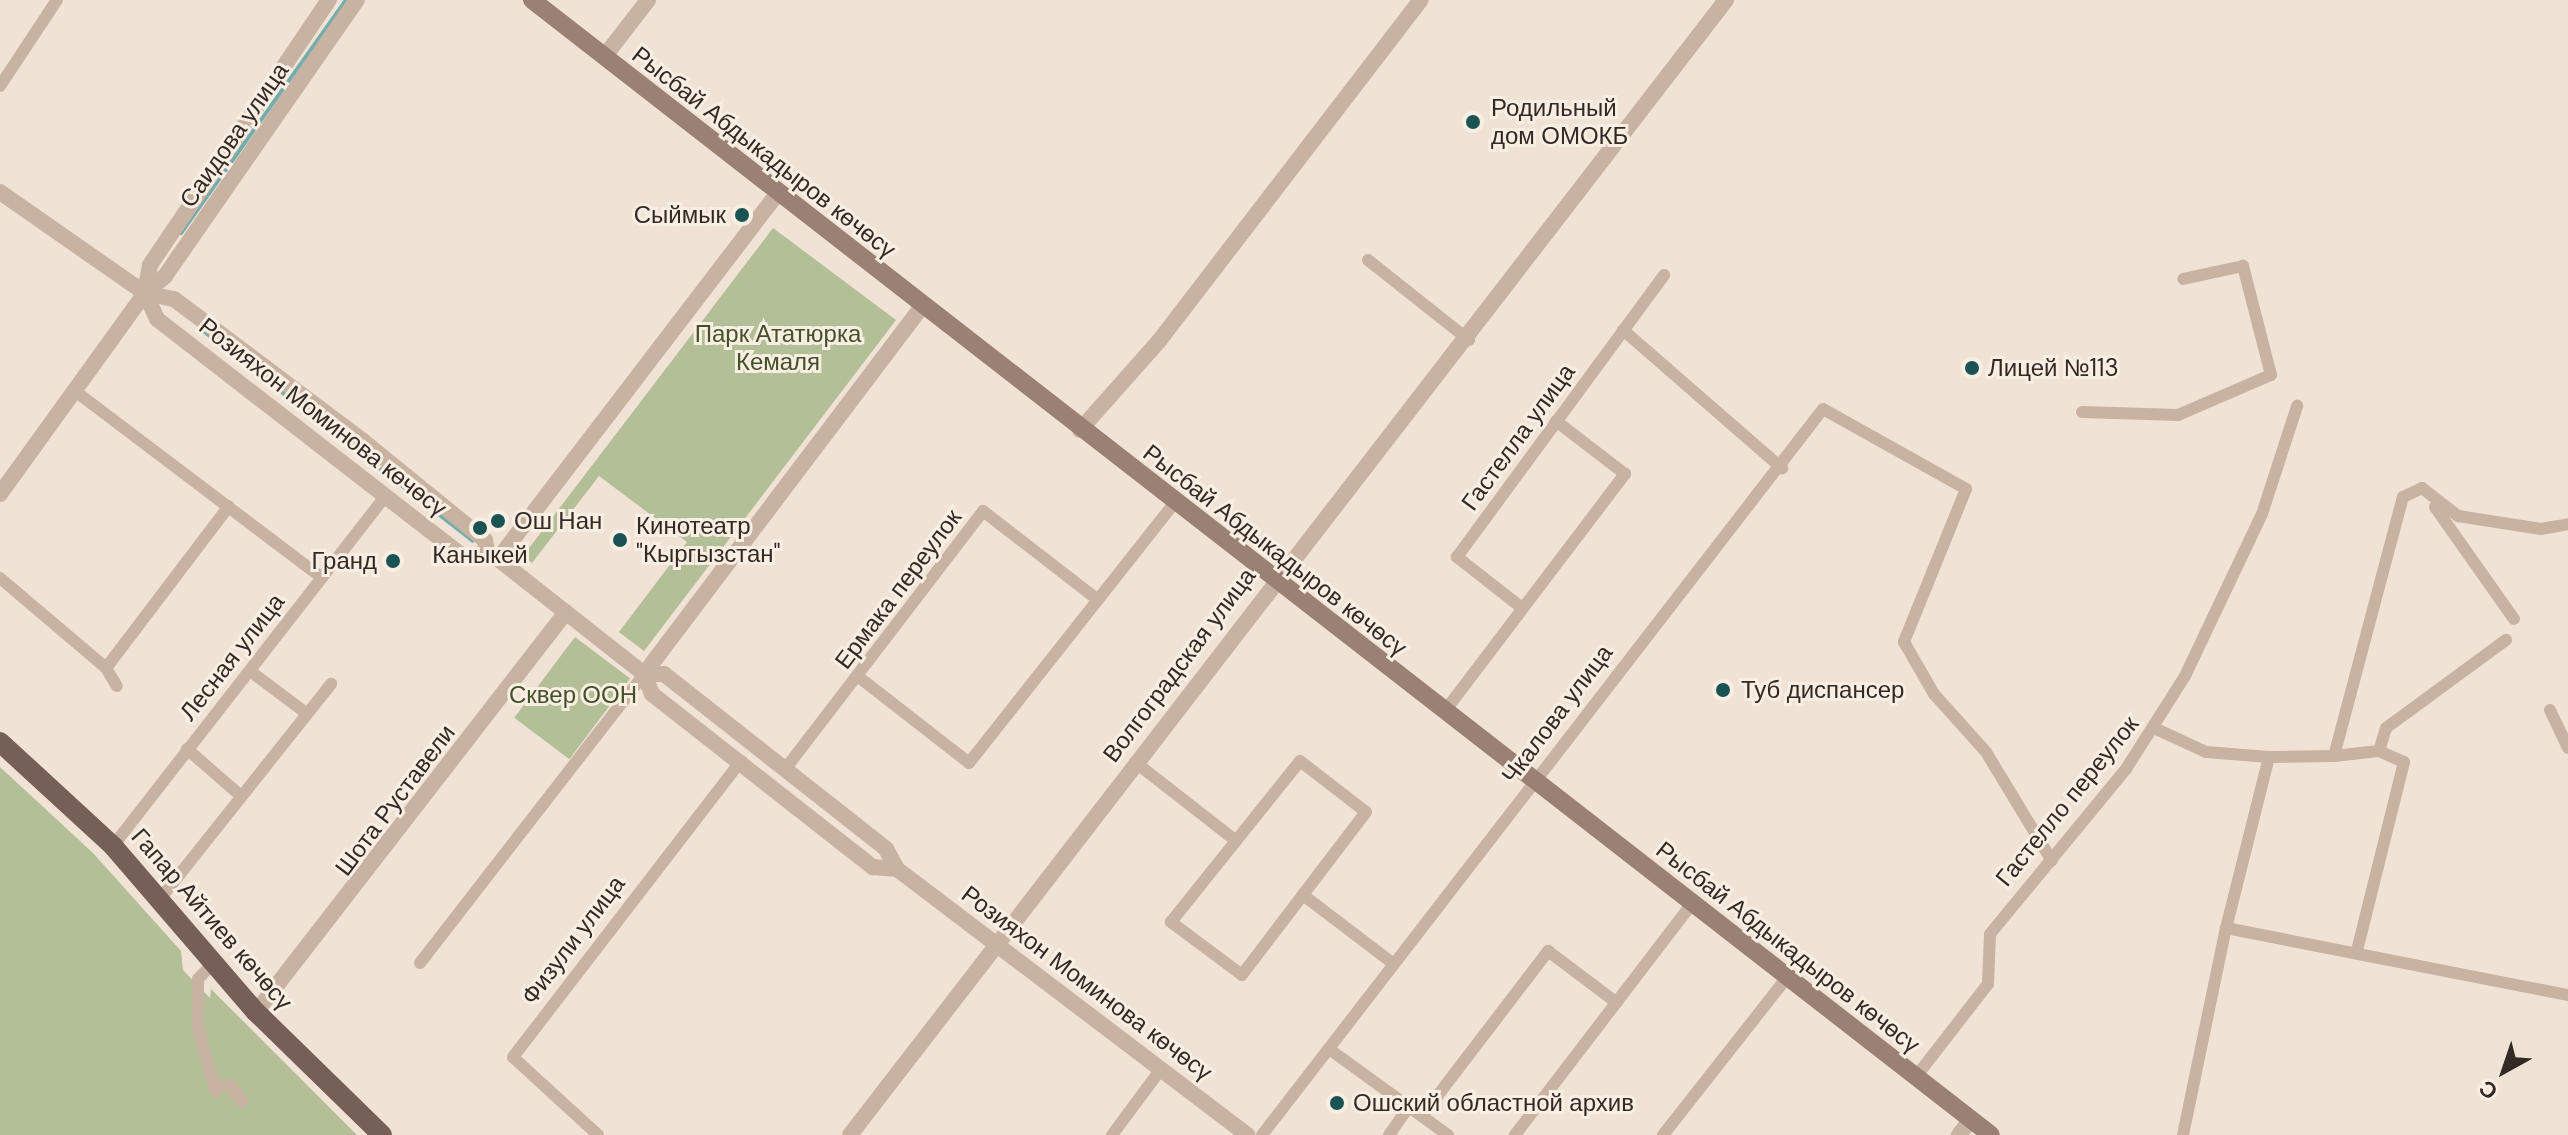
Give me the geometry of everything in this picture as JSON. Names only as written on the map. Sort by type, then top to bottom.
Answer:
[{"type":"main road","name":"Рысбай Абдыкадыров көчөсү","points":[[532,0],[1080,430],[1991,1135]]},
{"type":"main road","name":"Гапар Айтиев көчөсү","points":[[0,742],[113,846],[256,1012],[382,1135]]},
{"type":"street","points":[[0,86],[57,0]]},
{"type":"street","name":"Саидова улица","points":[[145,293],[150,265],[329,0]]},
{"type":"street","name":"Саидова улица","points":[[0,494],[145,293],[165,276],[357,0]]},
{"type":"street","points":[[604,57],[648,0]]},
{"type":"street","points":[[1080,430],[1159,341],[1421,0]]},
{"type":"street","name":"Волгоградская улица","points":[[850,1135],[1274,579],[1469,340],[1726,0]]},
{"type":"street","name":"Розияхон Моминова көчөсү","points":[[0,192],[145,293],[174,299],[350,431],[485,540],[492,556],[644,674],[652,694],[873,867],[897,869]]},
{"type":"street","points":[[492,556],[778,193]]},
{"type":"street","points":[[1368,260],[1469,340]]},
{"type":"street","points":[[2082,412],[2178,415],[2271,375],[2243,266],[2183,279]]},
{"type":"street","name":"Гастелла улица","points":[[1522,608],[1457,557],[1664,275]]},
{"type":"street","name":"Розияхон Моминова көчөсү","points":[[145,293],[157,319],[465,558],[492,556]]},
{"type":"street","points":[[420,963],[922,307]]},
{"type":"street","points":[[1623,330],[1782,468]]},
{"type":"street","points":[[75,391],[321,577]]},
{"type":"street","name":"Гастелло переулок","points":[[1915,1078],[1988,984],[1990,934],[2052,861],[2154,728],[2262,514],[2297,406]]},
{"type":"street","name":"Чкалова улица","points":[[1262,1135],[1534,780],[1782,468],[1823,409],[1966,489],[1904,642],[1934,694],[1986,752],[2052,861]]},
{"type":"street","points":[[1445,711],[1625,474],[1556,421]]},
{"type":"street","points":[[2422,488],[2458,516],[2541,529],[2568,524]]},
{"type":"street","points":[[2422,488],[2514,619]]},
{"type":"street","points":[[2334,756],[2403,497],[2422,488]]},
{"type":"street","name":"Лесная улица","points":[[113,846],[386,495]]},
{"type":"street","points":[[860,678],[969,763],[1175,502]]},
{"type":"street","points":[[106,668],[229,506]]},
{"type":"street","name":"Ермака переулок","points":[[786,768],[860,678],[983,511],[1098,600]]},
{"type":"street","points":[[0,578],[106,668],[117,686]]},
{"type":"street","name":"Шота Руставели","points":[[256,1012],[566,612]]},
{"type":"street","points":[[2379,751],[2386,728],[2506,640]]},
{"type":"street","points":[[250,671],[306,713]]},
{"type":"street","name":"Розияхон Моминова көчөсү","points":[[644,674],[664,674],[886,849],[897,869],[1248,1135]]},
{"type":"street","points":[[160,899],[331,684]]},
{"type":"street","points":[[2550,710],[2568,748]]},
{"type":"street","points":[[2154,728],[2206,752],[2269,757],[2334,756],[2379,751],[2404,762],[2357,951]]},
{"type":"street","points":[[187,749],[241,796]]},
{"type":"street","points":[[2183,1135],[2226,928],[2269,757]]},
{"type":"street","name":"Физули улица","points":[[598,1135],[513,1057],[741,761]]},
{"type":"street","points":[[1300,761],[1366,812],[1242,975],[1171,922],[1236,841],[1300,761]]},
{"type":"street","points":[[1135,762],[1236,841]]},
{"type":"street","points":[[1303,895],[1394,964]]},
{"type":"street","points":[[1515,1135],[1693,902]]},
{"type":"street","points":[[2226,928],[2357,951],[2568,995]]},
{"type":"street","points":[[1422,1116],[1548,951],[1617,1003]]},
{"type":"street","points":[[213,963],[198,979],[198,1028],[216,1088],[231,1086],[242,1101]]},
{"type":"street","points":[[1663,1135],[1788,976]]},
{"type":"street","points":[[1329,1049],[1407,1109],[1448,1135]]},
{"type":"street","points":[[1112,1135],[1161,1069]]},
{"type":"street","points":[[1389,1135],[1407,1109]]},
{"type":"street","points":[[1959,1135],[1971,1119]]},
{"type":"green space","name":"Парк Ататюрка Кемаля","points":[[773,228],[896,320],[644,651],[619,632],[687,542],[599,476],[532,563],[523,556]]},
{"type":"green space","name":"Сквер ООН","points":[[575,637],[630,679],[569,759],[514,718]]},
{"type":"green space","points":[[0,767],[93,853],[181,951],[183,970],[210,998],[211,989],[357,1135],[0,1135]]},
{"type":"waterway","points":[[181,233],[346,0]]},
{"type":"waterway","points":[[202,330],[473,541]]},
{"type":"place","name":"Родильный дом ОМОКБ","points":[[1473,122]]},
{"type":"place","name":"Сыймык","points":[[742,215]]},
{"type":"place","name":"Лицей №113","points":[[1972,368]]},
{"type":"place","name":"Ош Нан","points":[[498,521]]},
{"type":"place","name":"Каныкей","points":[[480,528]]},
{"type":"place","name":"Кинотеатр \"Кыргызстан\"","points":[[620,540]]},
{"type":"place","name":"Гранд","points":[[393,561]]},
{"type":"place","name":"Туб диспансер","points":[[1723,690]]},
{"type":"place","name":"Ошский областной архив","points":[[1337,1103]]}]
